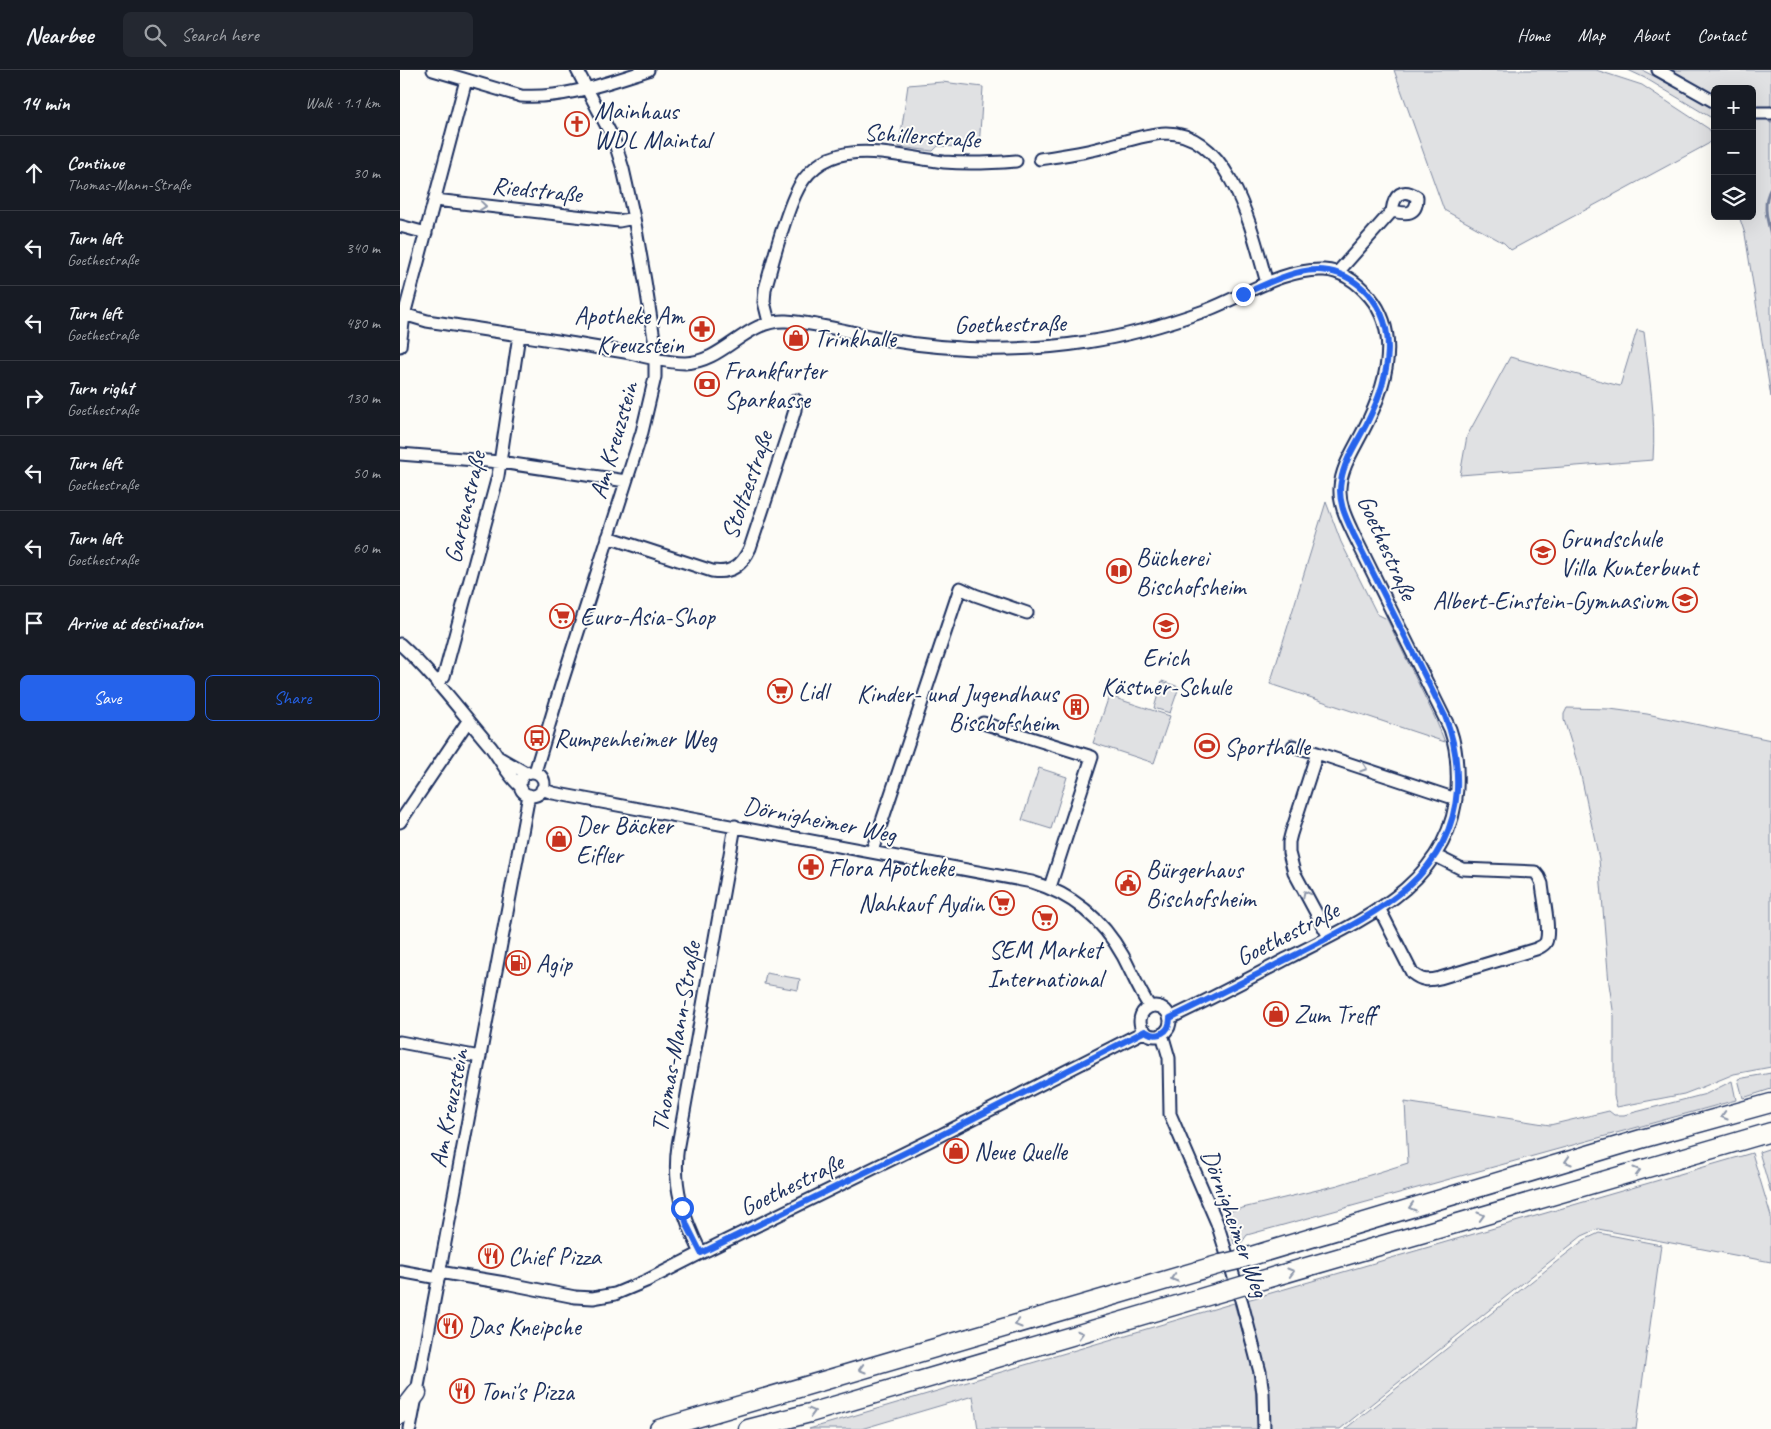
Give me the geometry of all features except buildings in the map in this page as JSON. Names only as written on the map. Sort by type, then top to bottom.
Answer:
[{"type":"highway","points":[[659,1429],[1771,1102]]},
{"type":"highway","points":[[748,1429],[810,1413],[1771,1132]]},
{"type":"highway","points":[[400,1415],[417,1393]]},
{"type":"street","points":[[433,70],[521,96],[552,95],[587,88],[648,70]]},
{"type":"street","name":"Am Kreuzstein","points":[[530,773],[562,682],[626,481],[647,412],[655,377],[656,360],[646,282],[634,218],[614,140],[577,70]]},
{"type":"street","points":[[1658,70],[1711,100]]},
{"type":"street","points":[[400,346],[402,314],[426,233],[466,80]]},
{"type":"street","points":[[1756,113],[1770,112]]},
{"type":"street","points":[[1040,159],[1092,150],[1157,134],[1172,134],[1190,138],[1206,149],[1219,162],[1233,184],[1247,215],[1268,284]]},
{"type":"street","name":"Schillerstraße","points":[[769,322],[764,302],[765,289],[790,208],[800,185],[823,162],[839,154],[861,151],[947,162],[1016,161]]},
{"type":"street","name":"Riedstraße","points":[[434,200],[619,220],[634,218]]},
{"type":"street","points":[[1338,272],[1392,211]]},
{"type":"street","points":[[400,226],[426,233]]},
{"type":"street","name":"Goethestraße","points":[[402,314],[428,321],[602,348],[656,360],[683,363],[702,360],[725,349],[752,329],[769,322],[795,322],[888,340],[941,347],[1046,347],[1090,342],[1139,331],[1208,309],[1300,272],[1323,270],[1338,272],[1362,288],[1379,309],[1386,327],[1388,348],[1383,382],[1375,405],[1342,473],[1340,498],[1354,535],[1450,729],[1457,760],[1456,799],[1451,825],[1436,856],[1412,885],[1397,897],[1354,925],[1170,1018]]},
{"type":"street","name":"Gartenstraße","points":[[437,683],[444,676],[498,476],[519,335]]},
{"type":"street","name":"Stoltzestraße","points":[[608,537],[712,571],[726,572],[738,566],[750,548],[796,410],[796,400]]},
{"type":"street","points":[[400,454],[500,462],[626,481]]},
{"type":"street","points":[[872,851],[960,588],[1027,613]]},
{"type":"street","points":[[400,644],[437,683],[524,793],[536,795],[542,789],[543,780],[541,776],[530,773],[496,756]]},
{"type":"street","points":[[401,820],[468,721]]},
{"type":"street","points":[[982,723],[1092,757],[1050,888]]},
{"type":"street","points":[[1293,746],[1317,752],[1456,799]]},
{"type":"street","points":[[1317,752],[1291,834],[1289,853],[1294,872],[1329,937]]},
{"type":"street","points":[[520,786],[521,779],[530,773]]},
{"type":"street","name":"Dörnigheimer Weg","points":[[542,789],[553,793],[1032,882],[1050,888],[1080,905],[1109,933],[1150,1007]]},
{"type":"street","name":"Am Kreuzstein","points":[[410,1429],[529,795]]},
{"type":"street","name":"Thomas-Mann-Straße","points":[[701,1253],[687,1225],[682,1208],[676,1167],[678,1145],[735,826]]},
{"type":"street","points":[[1379,908],[1412,973],[1420,980],[1430,981],[1536,949],[1547,940],[1547,922],[1542,884],[1534,872],[1462,869],[1436,856]]},
{"type":"street","points":[[1150,1007],[1161,1007],[1170,1018],[1169,1027],[1162,1034],[1155,1036],[1145,1031],[1141,1025],[1141,1017],[1150,1007]]},
{"type":"street","name":"Goethestraße","points":[[400,1271],[505,1283],[567,1296],[593,1298],[616,1294],[931,1140],[1145,1031]]},
{"type":"street","name":"Dörnigheimer Weg","points":[[1162,1034],[1169,1058],[1170,1114],[1216,1223],[1242,1304],[1260,1372],[1264,1429]]},
{"type":"street","points":[[400,1042],[480,1057]]},
{"type":"shaded area","points":[[1394,70],[1596,70],[1642,85],[1711,132],[1711,141],[1708,144],[1511,250],[1504,243],[1444,210]]},
{"type":"shaded area","points":[[1628,70],[1642,70],[1711,106],[1711,118],[1645,78]]},
{"type":"shaded area","points":[[1666,70],[1771,70],[1771,106],[1756,108],[1756,85],[1711,85],[1711,96]]},
{"type":"shaded area","points":[[942,82],[983,87],[979,148],[938,146],[933,151],[899,147],[908,85]]},
{"type":"shaded area","points":[[1756,119],[1771,119],[1771,397],[1745,234],[1740,220],[1756,220]]},
{"type":"shaded area","points":[[1637,330],[1644,332],[1648,364],[1653,412],[1653,460],[1460,475],[1467,436],[1510,357],[1620,386]]},
{"type":"shaded area","points":[[1326,502],[1341,542],[1377,614],[1387,619],[1445,742],[1270,684]]},
{"type":"shaded area","points":[[1162,681],[1179,687],[1170,713],[1154,708]]},
{"type":"shaded area","points":[[1109,696],[1170,716],[1154,763],[1093,743]]},
{"type":"shaded area","points":[[1567,708],[1610,709],[1647,714],[1771,740],[1771,1067],[1734,1074],[1684,1094],[1617,1107],[1614,1096],[1614,1016],[1609,984],[1599,859],[1580,771],[1564,720]]},
{"type":"shaded area","points":[[1039,768],[1067,777],[1051,829],[1022,820]]},
{"type":"shaded area","points":[[766,973],[800,979],[798,990],[764,984]]},
{"type":"shaded area","points":[[1771,1073],[1771,1089],[1743,1098],[1738,1079]]},
{"type":"shaded area","points":[[1732,1081],[1736,1100],[1247,1235],[1242,1242],[1234,1244],[1226,1212],[1338,1185],[1408,1163],[1405,1102],[1550,1125],[1609,1111],[1614,1115],[1624,1115],[1706,1094]]},
{"type":"shaded area","points":[[1771,1148],[1771,1193],[1759,1152]]},
{"type":"shaded area","points":[[1752,1153],[1771,1216],[1771,1262],[1598,1229],[1582,1236],[1340,1429],[1269,1429],[1265,1370],[1247,1300]]},
{"type":"shaded area","points":[[1599,1233],[1661,1245],[1636,1429],[1345,1429],[1584,1240]]},
{"type":"shaded area","points":[[1234,1303],[1254,1372],[1258,1429],[978,1429],[973,1396],[861,1429],[809,1429]]},
{"type":"waterway","points":[[1768,119],[1771,122]]},
{"type":"waterway","points":[[1771,188],[1766,205],[1771,235]]},
{"type":"place","name":"Mainhaus WDL Maintal","points":[[577,124]]},
{"type":"place","name":"Apotheke Am Kreuzstein","points":[[702,329]]},
{"type":"place","name":"Trinkhalle","points":[[796,338]]},
{"type":"place","name":"Frankfurter Sparkasse","points":[[707,384]]},
{"type":"place","name":"Grundschule Villa Kunterbunt","points":[[1543,552]]},
{"type":"place","name":"Bücherei Bischofsheim","points":[[1119,571]]},
{"type":"place","name":"Albert-Einstein-Gymnasium","points":[[1685,600]]},
{"type":"place","name":"Euro-Asia-Shop","points":[[562,616]]},
{"type":"place","name":"Erich Kästner-Schule","points":[[1166,626]]},
{"type":"place","name":"Lidl","points":[[780,691]]},
{"type":"place","name":"Kinder- und Jugendhaus Bischofsheim","points":[[1076,707]]},
{"type":"place","name":"Rumpenheimer Weg","points":[[537,738]]},
{"type":"place","name":"Sporthalle","points":[[1207,746]]},
{"type":"place","name":"Der Bäcker Eifler","points":[[559,839]]},
{"type":"place","name":"Flora Apotheke","points":[[811,867]]},
{"type":"place","name":"Bürgerhaus Bischofsheim","points":[[1128,883]]},
{"type":"place","name":"Nahkauf Aydin","points":[[1002,903]]},
{"type":"place","name":"SEM Market International","points":[[1045,918]]},
{"type":"place","name":"Agip","points":[[518,963]]},
{"type":"place","name":"Zum Treff","points":[[1276,1014]]},
{"type":"place","name":"Neue Quelle","points":[[956,1151]]},
{"type":"place","name":"Chief Pizza","points":[[491,1256]]},
{"type":"place","name":"Das Kneipche","points":[[450,1326]]},
{"type":"place","name":"Toni's Pizza","points":[[462,1391]]},
{"type":"route","points":[[682,1208],[687,1225],[701,1253],[931,1140],[1145,1031],[1155,1036],[1162,1034],[1169,1027],[1170,1018],[1354,925],[1412,885],[1436,856],[1451,825],[1456,799],[1458,771],[1453,737],[1445,716],[1354,535],[1340,498],[1342,473],[1368,422],[1383,382],[1388,358],[1388,338],[1383,318],[1379,309],[1362,288],[1338,272],[1323,270],[1300,272],[1243,294]]}]
